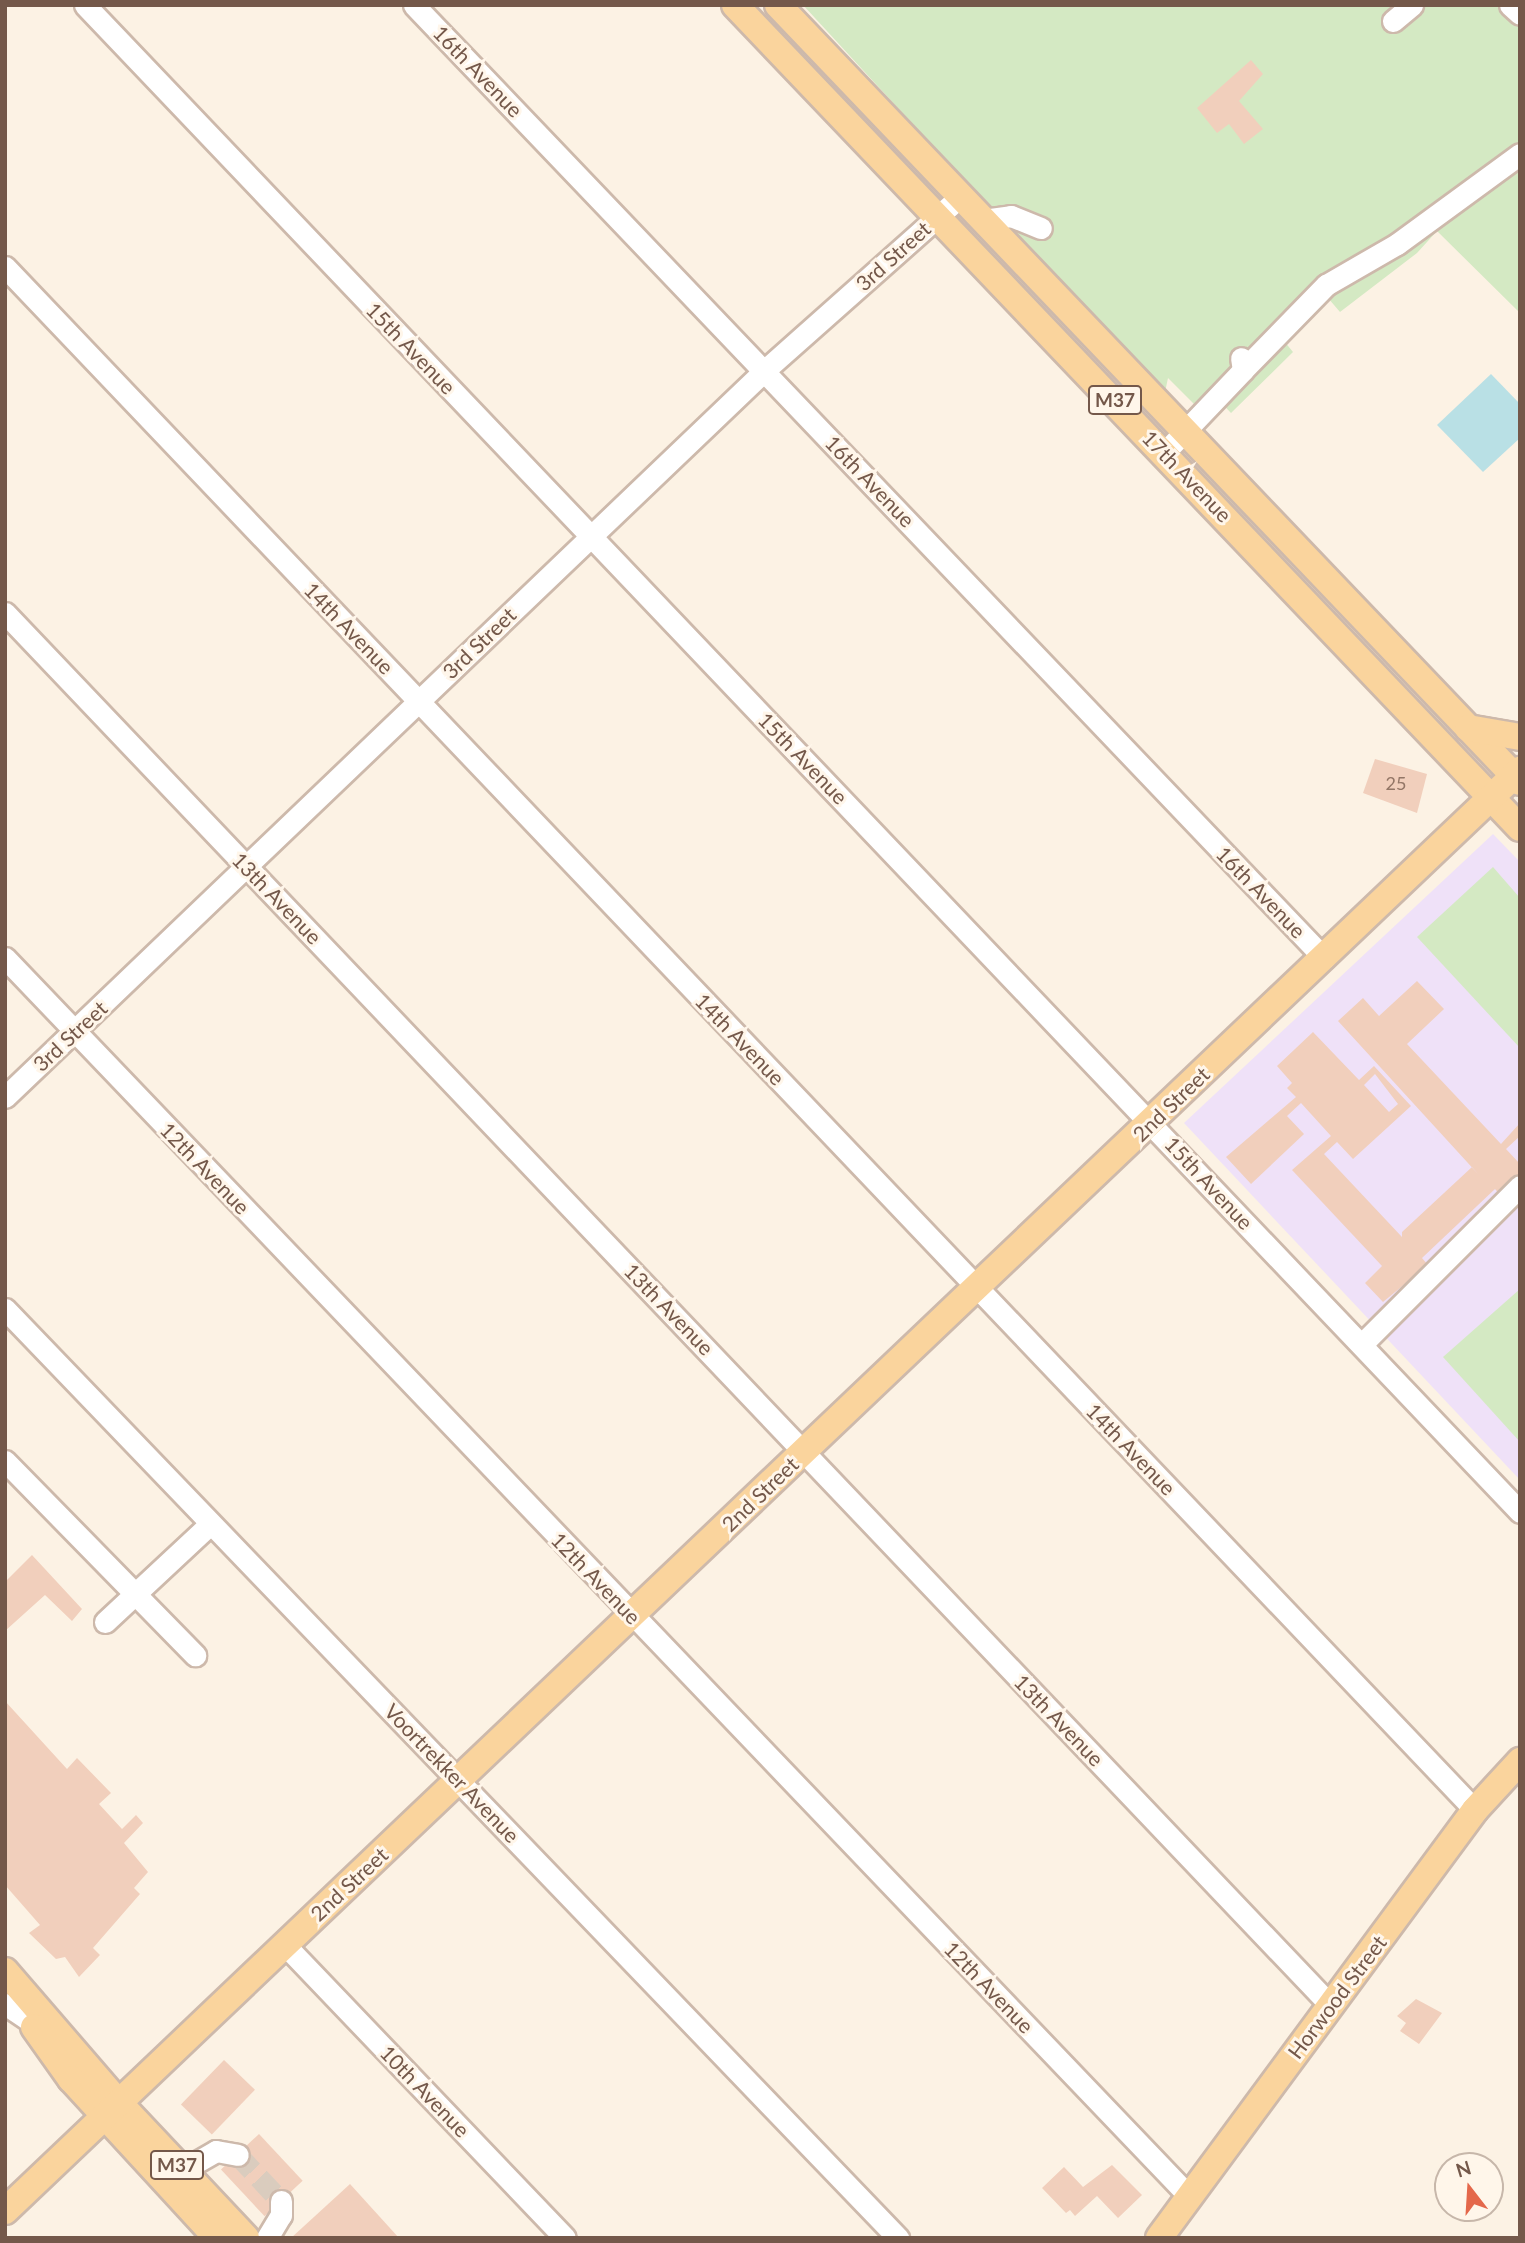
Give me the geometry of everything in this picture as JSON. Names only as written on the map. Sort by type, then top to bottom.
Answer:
[{"type":"main road","name":"17th Avenue","points":[[734,5],[936,217],[1518,776]]},
{"type":"main road","name":"17th Avenue","points":[[778,5],[983,220],[1175,444],[1520,828]]},
{"type":"main road","points":[[1467,728],[1520,737]]},
{"type":"main road","name":"2nd Street","points":[[5,2211],[976,1287],[1518,776]]},
{"type":"main road","name":"Horwood Street","points":[[1159,2238],[1475,1810],[1520,1761]]},
{"type":"main road","name":"M37","points":[[5,1971],[19,2006],[112,2110],[172,2175],[246,2238]]},
{"type":"main road","name":"M37","points":[[172,2175],[217,2238]]},
{"type":"street","name":"15th Avenue","points":[[85,5],[1520,1511]]},
{"type":"street","name":"16th Avenue","points":[[414,5],[1324,958]]},
{"type":"street","points":[[1393,21],[1412,5]]},
{"type":"street","points":[[1510,5],[1520,14]]},
{"type":"street","points":[[1175,444],[1242,364],[1326,285],[1397,244],[1520,154]]},
{"type":"street","name":"3rd Street","points":[[5,1097],[765,370],[960,197]]},
{"type":"street","points":[[983,220],[1011,216],[1041,228]]},
{"type":"street","name":"14th Avenue","points":[[5,267],[1475,1810]]},
{"type":"street","name":"13th Avenue","points":[[5,613],[1331,2006]]},
{"type":"street","name":"12th Avenue","points":[[5,958],[1189,2196]]},
{"type":"street","points":[[1362,1344],[1518,1194]]},
{"type":"street","name":"Voortrekker Avenue","points":[[5,1309],[898,2238]]},
{"type":"street","points":[[5,1461],[195,1655]]},
{"type":"street","points":[[105,1622],[210,1524]]},
{"type":"street","name":"10th Avenue","points":[[285,1945],[565,2238]]},
{"type":"street","points":[[172,2175],[216,2151],[238,2155]]},
{"type":"street","points":[[267,2238],[281,2215],[281,2201]]},
{"type":"shaded area","points":[[1493,834],[1520,862],[1520,1480],[1184,1123]]},
{"type":"green space","points":[[803,5],[1520,5],[1520,313],[1437,231],[1417,253],[1340,312],[1328,298],[1284,341],[1293,352],[1231,413],[1210,391],[1196,406],[1168,378],[1164,397]]},
{"type":"green space","points":[[1493,867],[1520,898],[1520,1048],[1417,937]]},
{"type":"green space","points":[[1520,1289],[1520,1442],[1443,1357]]},
{"type":"water","points":[[1491,374],[1520,404],[1520,438],[1483,472],[1437,425]]},
{"type":"building","points":[[1251,60],[1263,74],[1239,101],[1263,129],[1244,144],[1229,124],[1217,133],[1197,108]]},
{"type":"building","points":[[1375,759],[1427,774],[1417,813],[1363,793]]},
{"type":"building","points":[[1417,981],[1444,1009],[1407,1044],[1501,1144],[1520,1123],[1520,1136],[1506,1149],[1520,1164],[1520,1178],[1501,1196],[1495,1189],[1422,1258],[1428,1265],[1383,1302],[1365,1283],[1382,1266],[1292,1170],[1331,1136],[1301,1103],[1287,1116],[1304,1134],[1251,1184],[1226,1157],[1296,1097],[1287,1088],[1292,1083],[1277,1066],[1313,1032],[1359,1080],[1374,1066],[1411,1106],[1353,1159],[1337,1142],[1324,1154],[1402,1237],[1402,1232],[1472,1167],[1338,1021],[1363,998],[1379,1016]],"holes":[[[1375,1074],[1398,1104],[1389,1112],[1364,1085]]]},
{"type":"building","points":[[32,1555],[82,1609],[72,1621],[45,1595],[5,1631],[5,1582]]},
{"type":"building","points":[[5,1701],[67,1769],[77,1758],[111,1793],[99,1804],[122,1829],[136,1815],[143,1823],[124,1843],[148,1872],[134,1888],[140,1894],[93,1948],[100,1955],[79,1977],[65,1957],[56,1959],[29,1933],[40,1925],[5,1885]]},
{"type":"building","points":[[1416,1999],[1442,2013],[1419,2044],[1400,2031],[1406,2023],[1397,2016]]},
{"type":"building","points":[[224,2060],[255,2090],[212,2134],[181,2105]]},
{"type":"building","points":[[259,2134],[303,2181],[265,2216],[221,2169]]},
{"type":"building","points":[[1112,2165],[1142,2195],[1118,2218],[1097,2196],[1075,2216],[1070,2210],[1066,2213],[1042,2188],[1064,2167],[1083,2187]]},
{"type":"building","points":[[350,2184],[399,2238],[291,2238]]},
{"type":"tunnel","points":[[238,2155],[281,2201]]}]
